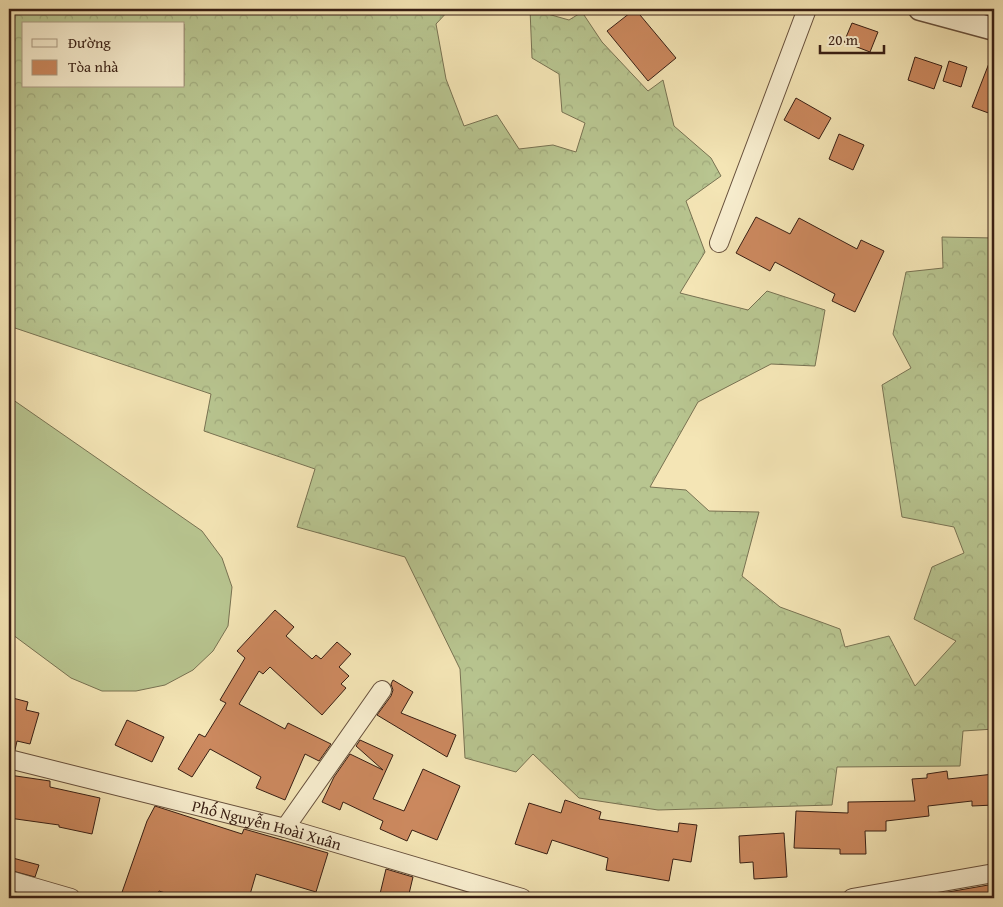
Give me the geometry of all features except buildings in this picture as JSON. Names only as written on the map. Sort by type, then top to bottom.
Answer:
[{"type":"street","points":[[719,243],[807,9]]},
{"type":"street","points":[[920,9],[994,29]]},
{"type":"street","points":[[285,828],[382,690]]},
{"type":"street","name":"Phố Nguyễn Hoài Xuân","points":[[9,759],[285,828],[522,898]]},
{"type":"street","points":[[852,898],[994,873]]},
{"type":"street","points":[[9,880],[71,898]]},
{"type":"green space","points":[[9,9],[450,9],[436,24],[446,79],[464,126],[497,115],[519,149],[553,145],[576,152],[585,123],[562,112],[559,74],[532,58],[530,9],[569,20],[582,12],[602,42],[648,91],[663,80],[674,126],[711,158],[721,176],[686,201],[705,252],[680,293],[748,310],[767,291],[825,310],[815,366],[771,364],[698,402],[650,487],[686,490],[709,511],[759,512],[742,576],[780,607],[840,629],[845,647],[889,636],[915,686],[956,641],[914,619],[932,567],[964,553],[954,527],[902,517],[882,385],[911,368],[893,334],[906,272],[943,268],[942,237],[994,238],[994,729],[963,731],[960,766],[837,767],[832,805],[658,810],[579,798],[533,754],[516,772],[465,758],[460,669],[405,557],[297,527],[315,469],[204,431],[211,394],[9,326]]},
{"type":"green space","points":[[9,397],[202,531],[222,558],[232,587],[228,626],[213,651],[193,670],[165,685],[136,691],[102,691],[71,678],[9,632]]}]
